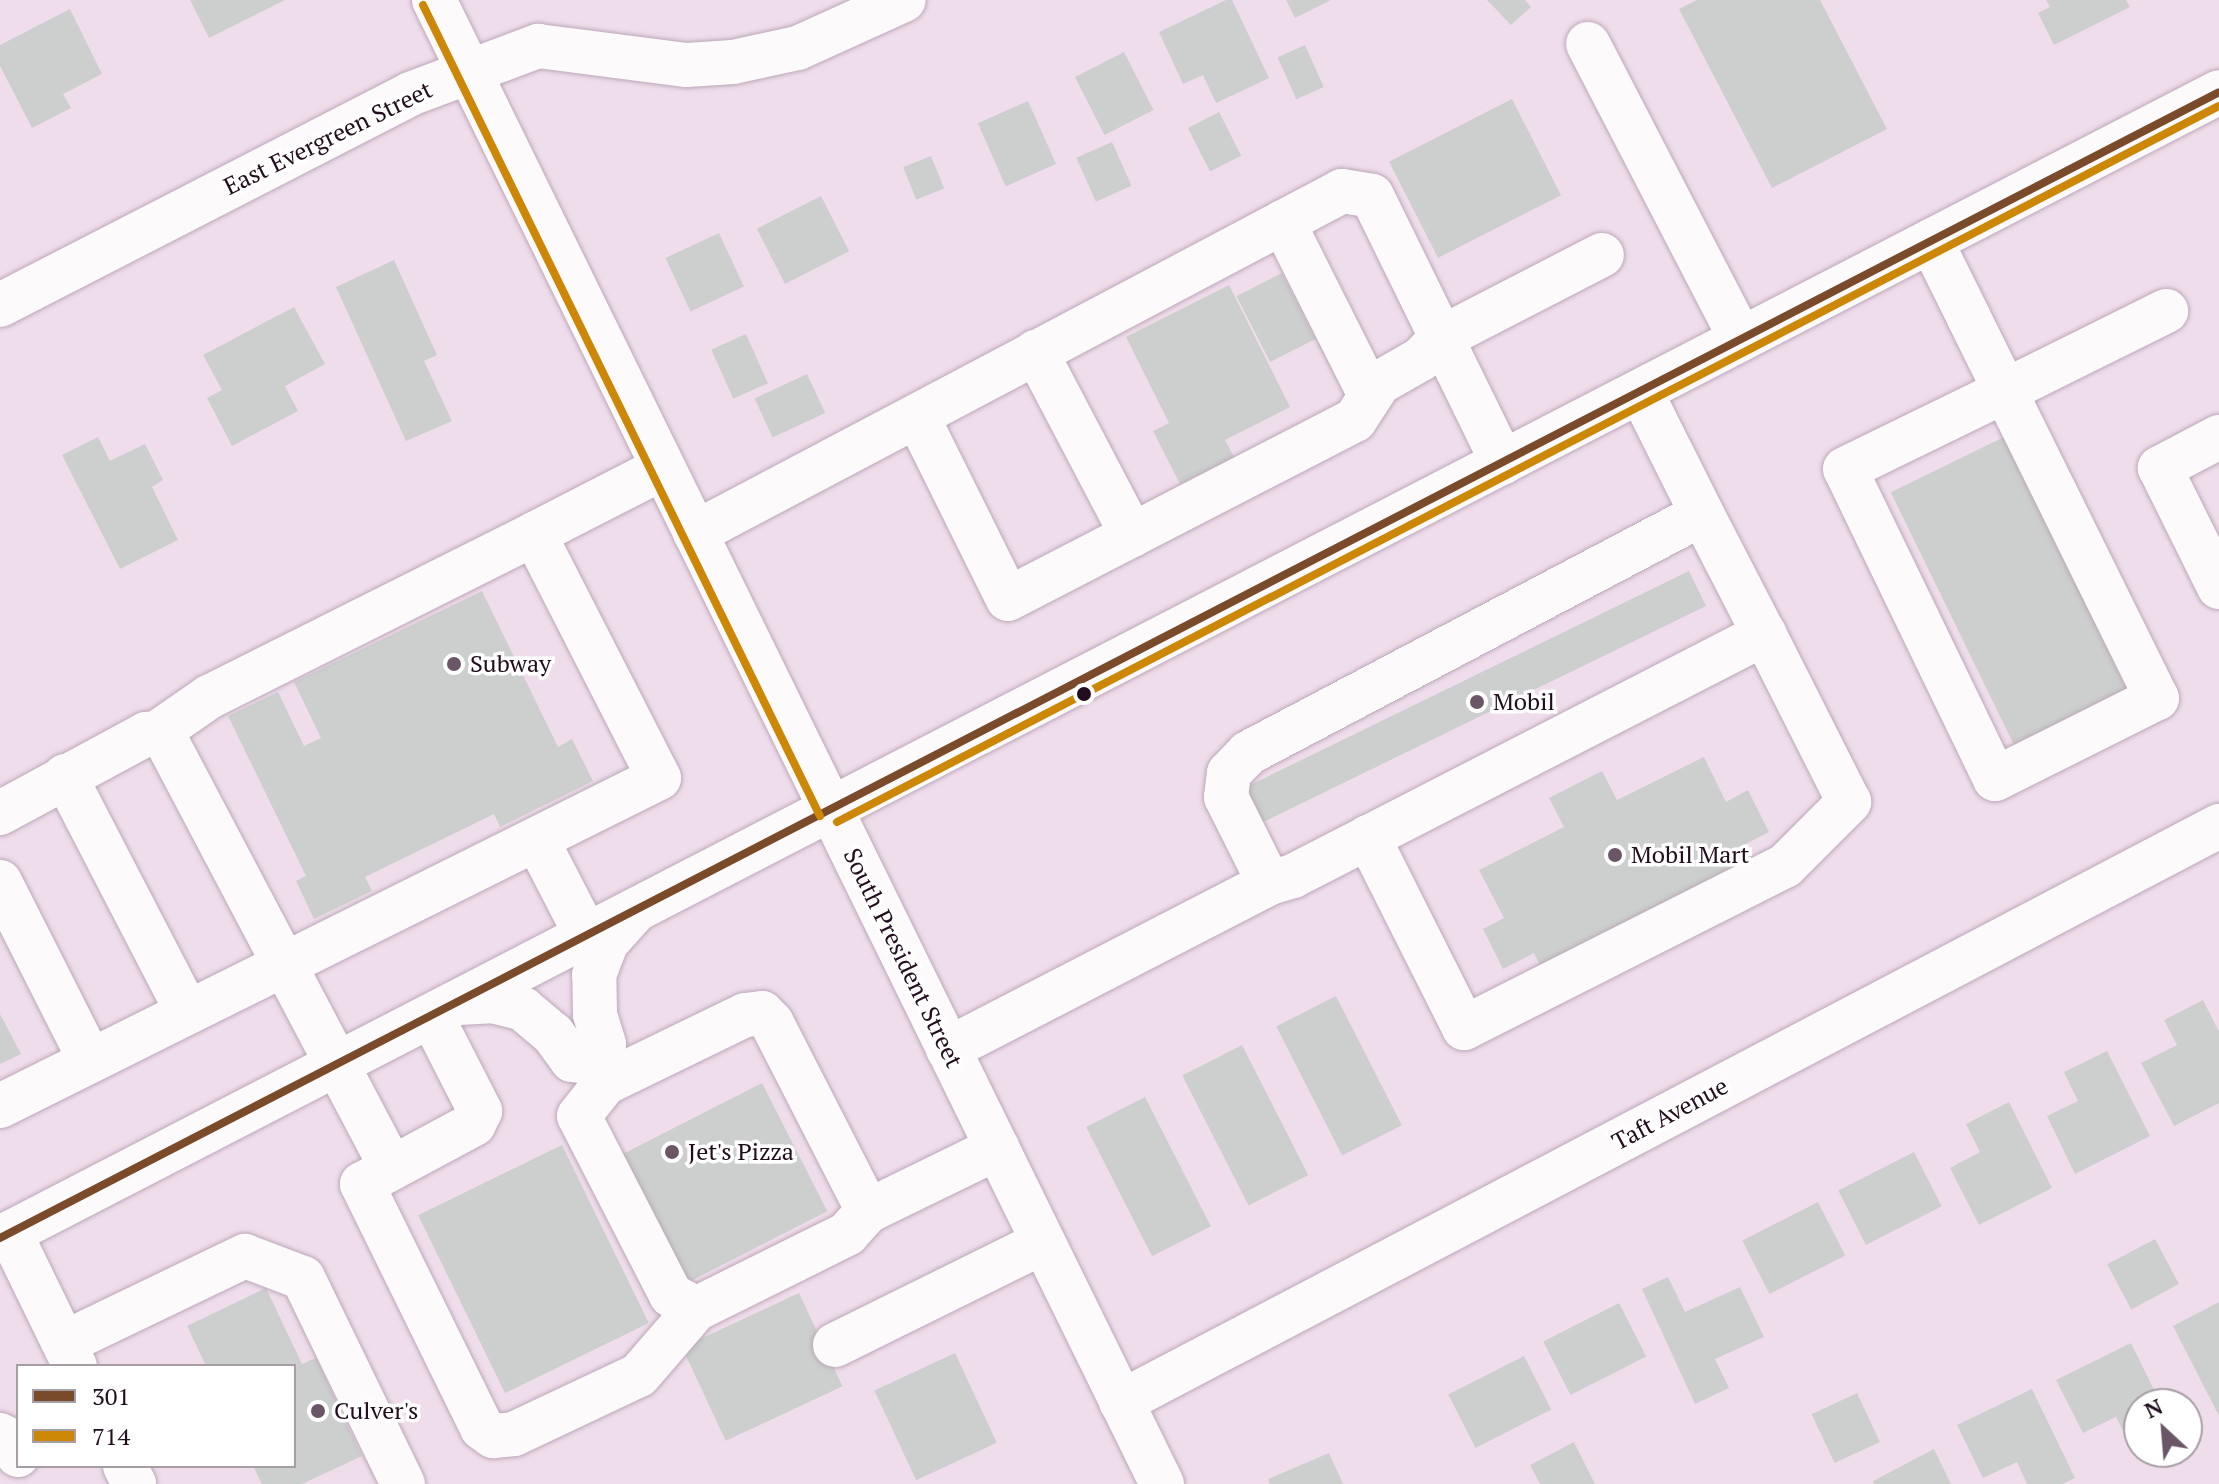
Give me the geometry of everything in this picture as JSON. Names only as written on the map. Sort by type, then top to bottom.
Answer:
[{"type":"street","name":"South President Street","points":[[434,0],[1162,1484]]},
{"type":"street","name":"East Evergreen Street","points":[[0,305],[400,99],[538,46],[687,65],[733,62],[798,48],[904,0]]},
{"type":"street","points":[[1588,44],[1741,339]]},
{"type":"street","points":[[403,1484],[303,1278],[245,1256],[70,1354],[5,1236],[2219,92]]},
{"type":"street","points":[[695,533],[1342,191],[1372,196],[1503,463]]},
{"type":"street","points":[[1283,222],[1370,395]]},
{"type":"street","points":[[1931,241],[2005,391],[2157,698],[1995,779],[1845,469],[2005,391],[2166,311]]},
{"type":"street","points":[[917,416],[1008,599],[1355,420],[1379,383],[1421,359],[1441,338],[1602,255]]},
{"type":"street","points":[[1036,352],[1132,535]]},
{"type":"street","points":[[1368,837],[1464,1028],[1785,866],[1849,802],[1641,392]]},
{"type":"street","points":[[2219,437],[2160,468],[2208,536],[2219,587]]},
{"type":"street","points":[[0,813],[146,734],[157,733],[209,697],[663,468]]},
{"type":"street","points":[[1269,883],[1226,797],[1229,773],[1248,753],[1702,514]]},
{"type":"street","points":[[0,1106],[659,778],[534,534]]},
{"type":"street","points":[[948,1049],[1269,883],[1368,837],[1764,634]]},
{"type":"street","points":[[157,733],[284,962],[392,1168]]},
{"type":"street","points":[[65,776],[187,1011]]},
{"type":"street","name":"Taft Avenue","points":[[1121,1402],[2219,826]]},
{"type":"street","points":[[537,840],[587,937]]},
{"type":"street","points":[[0,882],[90,1060]]},
{"type":"street","points":[[633,913],[606,943],[594,975],[595,1014],[604,1044],[600,1073],[579,1116],[671,1295],[696,1309]]},
{"type":"street","points":[[445,1010],[492,1001],[523,1009],[553,1034],[572,1060],[600,1073],[745,1015],[762,1013],[772,1023],[868,1211]]},
{"type":"street","points":[[445,1010],[480,1111],[474,1124],[362,1184],[482,1428],[493,1436],[514,1434],[639,1375],[696,1309],[847,1234],[868,1211],[997,1148]]},
{"type":"street","points":[[835,1345],[1043,1242]]},
{"type":"street","points":[[0,1435],[10,1440],[16,1451]]},
{"type":"building","points":[[190,0],[285,0],[209,38]]},
{"type":"building","points":[[1226,0],[1232,0],[1269,78],[1216,103],[1203,75],[1183,84],[1159,32]]},
{"type":"building","points":[[1286,0],[1331,0],[1295,18]]},
{"type":"building","points":[[1487,0],[1525,0],[1531,7],[1511,25]]},
{"type":"building","points":[[1697,0],[1820,0],[1887,129],[1772,188],[1679,9]]},
{"type":"building","points":[[2046,0],[2126,0],[2130,7],[2054,45],[2038,13],[2050,7]]},
{"type":"building","points":[[70,9],[102,74],[63,94],[71,108],[32,128],[0,66],[0,45]]},
{"type":"building","points":[[1305,45],[1324,87],[1296,99],[1278,57]]},
{"type":"building","points":[[1124,52],[1154,110],[1105,135],[1075,77]]},
{"type":"building","points":[[1512,99],[1561,195],[1438,258],[1389,162]]},
{"type":"building","points":[[1028,101],[1056,164],[1006,186],[978,123]]},
{"type":"building","points":[[1219,112],[1241,156],[1210,172],[1188,128]]},
{"type":"building","points":[[1112,142],[1132,186],[1096,202],[1076,158]]},
{"type":"building","points":[[931,156],[944,188],[916,200],[903,167]]},
{"type":"building","points":[[821,196],[849,251],[785,284],[757,229]]},
{"type":"building","points":[[719,233],[744,286],[690,311],[666,258]]},
{"type":"building","points":[[394,260],[437,355],[424,361],[452,421],[406,441],[336,287]]},
{"type":"building","points":[[1282,273],[1316,339],[1270,362],[1237,296]]},
{"type":"building","points":[[1229,285],[1290,407],[1225,440],[1234,457],[1180,484],[1153,431],[1169,423],[1126,337]]},
{"type":"building","points":[[294,307],[325,364],[285,386],[298,411],[232,446],[207,398],[222,390],[203,355]]},
{"type":"building","points":[[746,334],[768,383],[733,399],[711,349]]},
{"type":"building","points":[[807,374],[825,413],[773,437],[754,399]]},
{"type":"building","points":[[98,437],[110,461],[145,444],[163,480],[152,487],[178,540],[120,569],[62,455]]},
{"type":"building","points":[[2004,437],[2130,695],[2017,750],[1891,492]]},
{"type":"building","name":"Mobil","points":[[1689,571],[1706,606],[1260,823],[1243,788]]},
{"type":"building","points":[[482,591],[558,747],[572,739],[593,781],[500,827],[494,814],[365,877],[372,891],[314,919],[296,881],[306,876],[228,716],[278,692],[304,746],[321,738],[294,682]]},
{"type":"building","points":[[1704,757],[1726,802],[1748,790],[1769,832],[1740,847],[1765,899],[1559,1003],[1534,953],[1503,969],[1483,929],[1504,918],[1479,870],[1564,827],[1549,798],[1602,771],[1617,800]]},
{"type":"building","points":[[1336,996],[1402,1125],[1342,1156],[1276,1026]]},
{"type":"building","points":[[2203,1000],[2219,1032],[2219,1103],[2174,1126],[2141,1063],[2177,1045],[2164,1020]]},
{"type":"building","points":[[0,1014],[21,1054],[0,1064]]},
{"type":"building","points":[[1242,1045],[1308,1175],[1249,1206],[1182,1075]]},
{"type":"building","points":[[2107,1051],[2150,1136],[2075,1174],[2047,1116],[2078,1101],[2064,1072]]},
{"type":"building","points":[[762,1083],[827,1211],[680,1286],[615,1158]]},
{"type":"building","points":[[1145,1097],[1211,1226],[1152,1256],[1086,1127]]},
{"type":"building","points":[[2009,1102],[2052,1188],[1979,1225],[1950,1168],[1980,1152],[1966,1124]]},
{"type":"building","points":[[562,1145],[649,1323],[505,1393],[418,1215]]},
{"type":"building","points":[[1914,1152],[1942,1206],[1866,1245],[1838,1191]]},
{"type":"building","points":[[1818,1202],[1845,1255],[1770,1294],[1742,1241]]},
{"type":"building","points":[[2155,1239],[2179,1284],[2131,1309],[2107,1264]]},
{"type":"building","points":[[1668,1277],[1685,1312],[1740,1287],[1764,1337],[1715,1359],[1729,1388],[1695,1404],[1642,1289]]},
{"type":"building","name":"Culver's","points":[[266,1288],[302,1364],[316,1358],[362,1456],[302,1484],[262,1484],[254,1468],[296,1468],[296,1364],[205,1364],[187,1326]]},
{"type":"building","points":[[799,1293],[843,1386],[726,1441],[682,1348]]},
{"type":"building","points":[[2219,1302],[2219,1416],[2173,1326]]},
{"type":"building","points":[[1619,1303],[1646,1356],[1571,1395],[1543,1342]]},
{"type":"building","points":[[2131,1343],[2153,1388],[2123,1388],[2123,1431],[2116,1417],[2083,1433],[2056,1380]]},
{"type":"building","points":[[955,1353],[997,1443],[916,1480],[874,1391]]},
{"type":"building","points":[[1524,1356],[1551,1409],[1476,1448],[1448,1395]]},
{"type":"building","points":[[2032,1389],[2075,1478],[2062,1484],[2027,1484],[2017,1462],[1983,1478],[1957,1425]]},
{"type":"building","points":[[1857,1393],[1880,1442],[1835,1463],[1812,1414]]},
{"type":"building","points":[[1574,1442],[1595,1484],[1540,1484],[1530,1465]]},
{"type":"building","points":[[1934,1449],[1951,1484],[1874,1484],[1873,1481]]},
{"type":"building","points":[[1329,1453],[1343,1484],[1270,1484],[1268,1479]]},
{"type":"transit line","name":"714","points":[[423,5],[820,816]]},
{"type":"transit line","name":"301","points":[[0,1238],[2219,92]]},
{"type":"transit line","name":"714","points":[[837,822],[2219,106]]},
{"type":"place","name":"Subway","points":[[454,664]]},
{"type":"place","name":"Mobil","points":[[1477,702]]},
{"type":"place","name":"Mobil Mart","points":[[1615,855]]},
{"type":"place","name":"Jet's Pizza","points":[[672,1152]]},
{"type":"place","name":"Culver's","points":[[318,1411]]}]
